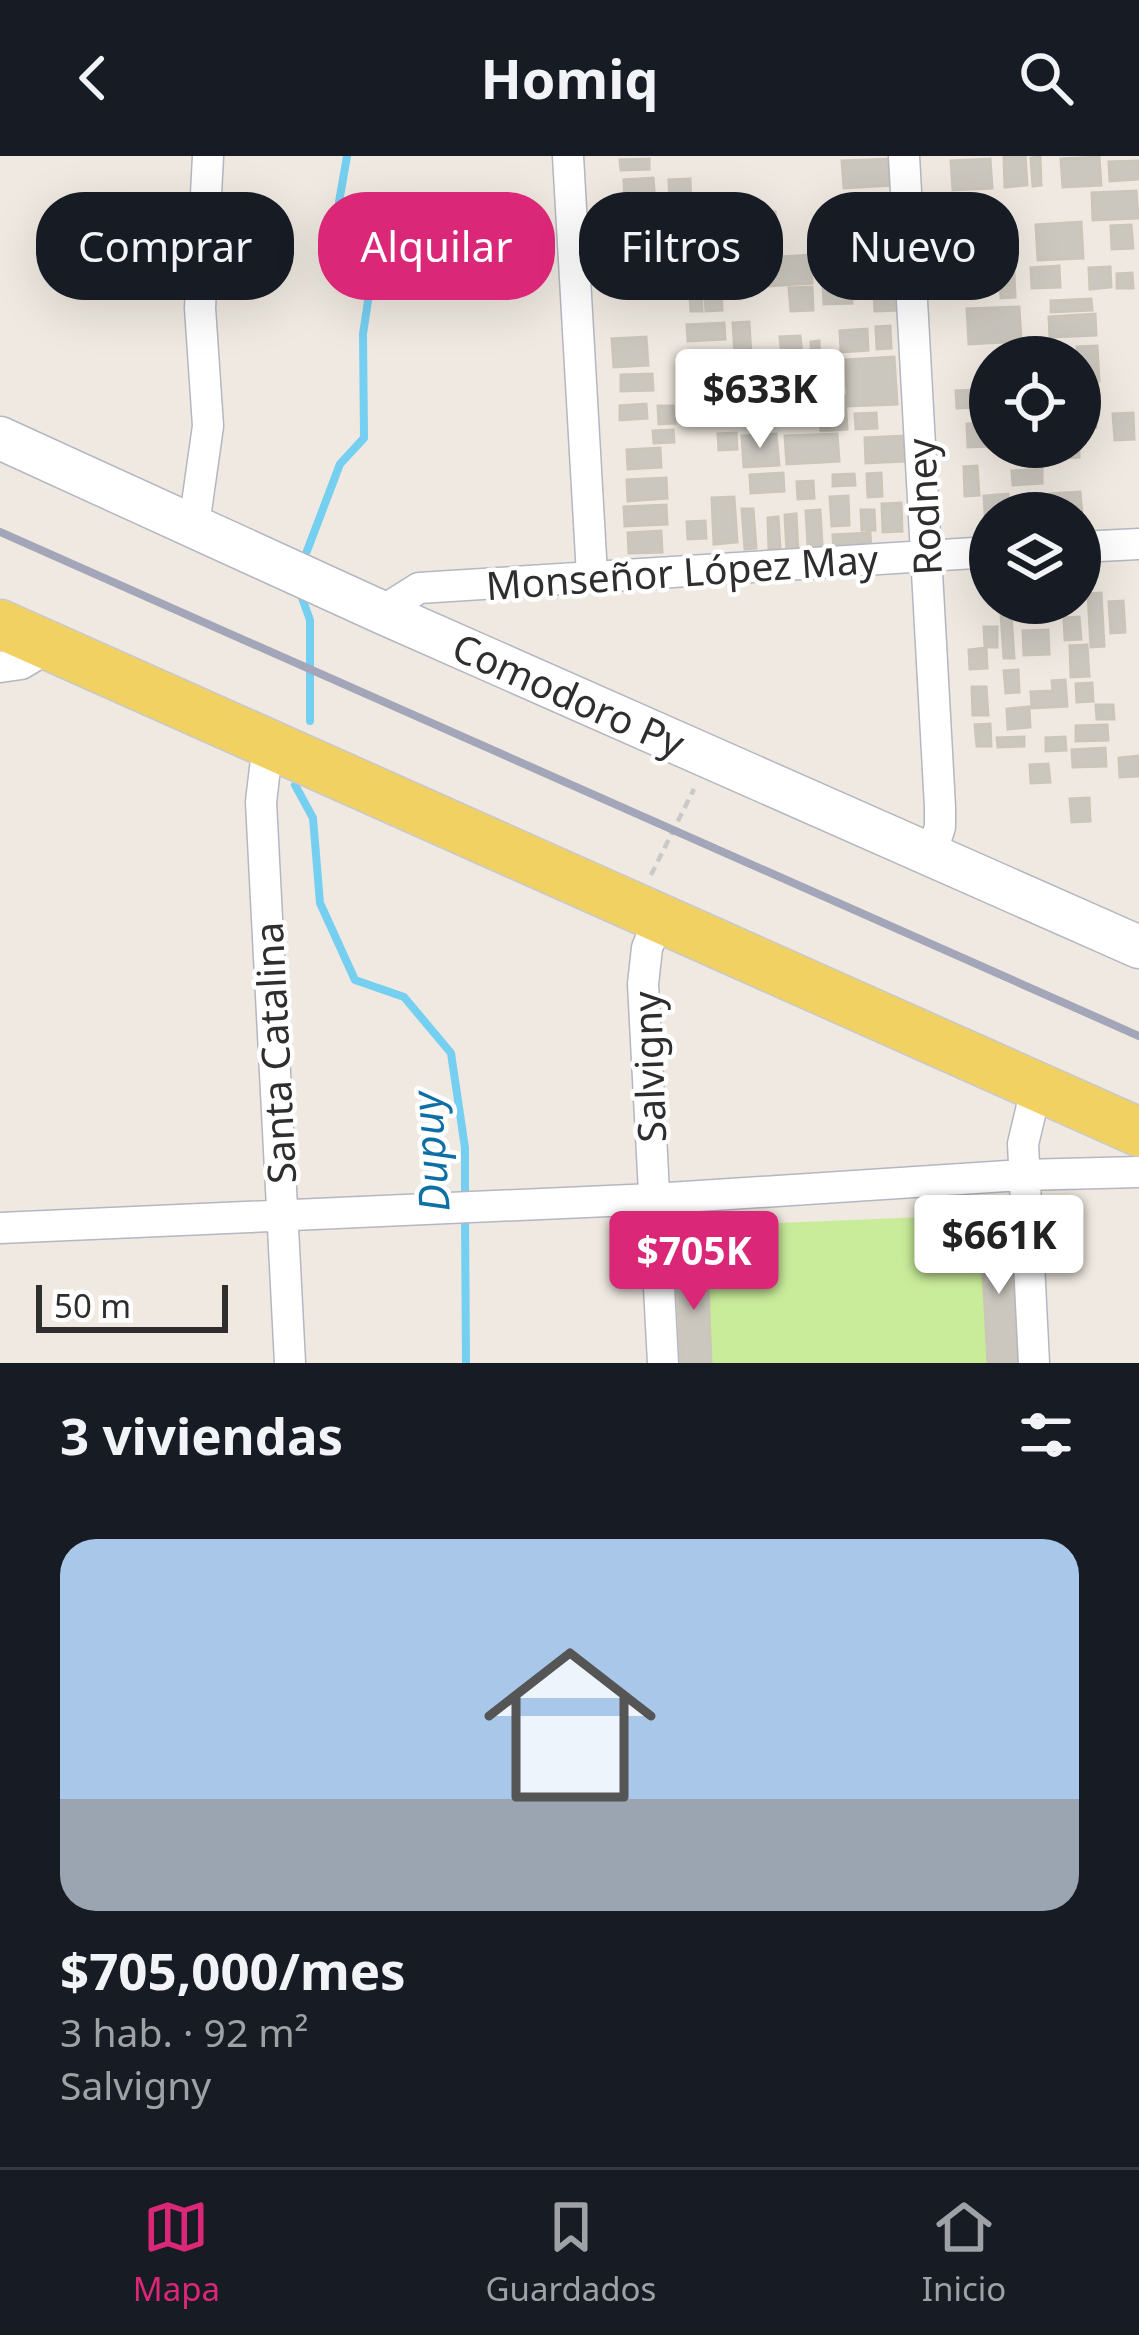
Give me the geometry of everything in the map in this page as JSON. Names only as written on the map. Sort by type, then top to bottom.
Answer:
[{"type":"main road","name":"Comodoro Py","points":[[0,438],[1139,947]]},
{"type":"main road","points":[[0,624],[1139,1132]]},
{"type":"street","points":[[194,525],[208,426],[200,308],[208,156]]},
{"type":"street","points":[[568,156],[592,574]]},
{"type":"street","name":"Rodney","points":[[904,156],[940,826],[930,857]]},
{"type":"street","points":[[1101,546],[1139,544]]},
{"type":"street","name":"Monseñor López May","points":[[382,612],[419,589],[592,574],[969,553]]},
{"type":"street","points":[[0,668],[21,664],[51,646]]},
{"type":"street","name":"Santa Catalina","points":[[268,742],[261,802],[290,1363]]},
{"type":"street","name":"Salvigny","points":[[647,913],[643,984],[663,1363]]},
{"type":"street","points":[[1034,1363],[1023,1144],[1037,1085]]},
{"type":"street","points":[[0,1228],[1139,1172]]},
{"type":"path","points":[[647,913],[710,757]]},
{"type":"green space","points":[[1017,1213],[1024,1363],[693,1363],[686,1227]]},
{"type":"building","points":[[1004,156],[1025,156],[1027,185],[1005,187]]},
{"type":"building","points":[[1040,157],[1041,185],[1033,186],[1031,158]]},
{"type":"building","points":[[1099,157],[1101,185],[1063,187],[1061,159]]},
{"type":"building","points":[[649,159],[649,169],[621,170],[620,160]]},
{"type":"building","points":[[892,159],[893,185],[844,188],[842,161]]},
{"type":"building","points":[[990,159],[992,188],[953,190],[951,161]]},
{"type":"building","points":[[1139,161],[1139,179],[1110,181],[1109,162]]},
{"type":"building","points":[[653,178],[654,192],[624,192],[624,180]]},
{"type":"building","points":[[690,179],[690,192],[669,192],[669,180]]},
{"type":"building","points":[[1136,191],[1138,218],[1093,220],[1092,193]]},
{"type":"building","points":[[1081,222],[1083,258],[1038,260],[1036,225]]},
{"type":"building","points":[[1131,225],[1133,248],[1112,249],[1111,226]]},
{"type":"building","points":[[807,255],[807,283],[783,285],[783,257]]},
{"type":"building","points":[[1059,266],[1060,287],[1032,288],[1031,268]]},
{"type":"building","points":[[1110,267],[1111,287],[1090,289],[1089,268]]},
{"type":"building","points":[[1132,273],[1133,288],[1117,288],[1117,274]]},
{"type":"building","points":[[807,287],[813,310],[791,311],[789,288]]},
{"type":"building","points":[[1091,299],[1092,310],[1051,312],[1051,301]]},
{"type":"building","points":[[690,300],[702,300],[702,311],[691,311]]},
{"type":"building","points":[[705,300],[722,300],[722,310],[706,311]]},
{"type":"building","points":[[824,300],[852,300],[852,303],[824,304]]},
{"type":"building","points":[[874,300],[901,300],[902,310],[875,311]]},
{"type":"building","points":[[1019,307],[1021,336],[969,336],[969,344],[967,309]]},
{"type":"building","points":[[1095,314],[1096,335],[1050,336],[1049,317]]},
{"type":"building","points":[[749,322],[751,355],[735,356],[733,323]]},
{"type":"building","points":[[724,323],[725,339],[688,341],[687,325]]},
{"type":"building","points":[[890,326],[891,348],[877,349],[876,327]]},
{"type":"building","points":[[867,329],[868,350],[841,352],[840,331]]},
{"type":"building","points":[[800,336],[802,356],[782,357],[780,337]]},
{"type":"building","points":[[646,337],[648,365],[614,367],[612,339]]},
{"type":"building","points":[[819,341],[821,384],[813,384],[811,342]]},
{"type":"building","points":[[894,357],[897,404],[848,406],[845,360]]},
{"type":"building","points":[[710,358],[711,369],[686,370],[686,359]]},
{"type":"building","points":[[652,374],[653,390],[621,391],[621,375]]},
{"type":"building","points":[[734,375],[736,400],[690,403],[688,378]]},
{"type":"building","points":[[969,390],[969,407],[957,408],[956,391]]},
{"type":"building","points":[[845,396],[847,429],[821,431],[820,397]]},
{"type":"building","points":[[774,398],[776,421],[760,422],[759,399]]},
{"type":"building","points":[[646,404],[647,418],[620,420],[620,406]]},
{"type":"building","points":[[658,406],[673,406],[675,423],[659,424]]},
{"type":"building","points":[[876,413],[877,428],[856,429],[855,414]]},
{"type":"building","points":[[1133,413],[1134,439],[1115,440],[1113,414]]},
{"type":"building","points":[[673,430],[674,442],[654,443],[653,431]]},
{"type":"building","points":[[736,433],[737,449],[719,450],[718,434]]},
{"type":"building","points":[[776,434],[779,465],[744,467],[742,436]]},
{"type":"building","points":[[837,434],[839,461],[787,464],[785,436]]},
{"type":"building","points":[[904,436],[905,461],[866,463],[865,438]]},
{"type":"building","points":[[660,448],[661,467],[628,469],[627,450]]},
{"type":"building","points":[[964,467],[977,468],[979,492],[969,496],[965,496]]},
{"type":"building","points":[[1042,469],[1042,483],[1013,485],[1012,471]]},
{"type":"building","points":[[783,473],[784,491],[751,493],[750,475]]},
{"type":"building","points":[[881,473],[882,496],[868,497],[867,474]]},
{"type":"building","points":[[854,474],[855,485],[833,486],[833,475]]},
{"type":"building","points":[[666,478],[667,498],[628,501],[627,480]]},
{"type":"building","points":[[813,481],[814,498],[798,499],[797,482]]},
{"type":"building","points":[[848,496],[849,525],[832,526],[830,497]]},
{"type":"building","points":[[734,497],[737,542],[714,544],[712,498]]},
{"type":"building","points":[[901,503],[902,531],[883,532],[882,504]]},
{"type":"building","points":[[666,505],[667,524],[625,526],[624,507]]},
{"type":"building","points":[[742,509],[753,509],[756,548],[745,549]]},
{"type":"building","points":[[820,510],[822,545],[808,546],[806,511]]},
{"type":"building","points":[[861,510],[874,510],[875,530],[862,530]]},
{"type":"building","points":[[796,514],[798,553],[787,553],[785,515]]},
{"type":"building","points":[[778,517],[780,548],[769,549],[768,518]]},
{"type":"building","points":[[705,521],[706,538],[688,539],[687,522]]},
{"type":"building","points":[[661,531],[662,552],[629,553],[628,533]]},
{"type":"building","points":[[870,533],[871,549],[834,551],[833,535]]},
{"type":"building","points":[[1101,593],[1104,646],[1091,647],[1090,624],[1101,624]]},
{"type":"building","points":[[1123,601],[1125,632],[1111,633],[1109,602]]},
{"type":"building","points":[[1002,624],[1012,624],[1014,658],[1004,658]]},
{"type":"building","points":[[1064,624],[1080,624],[1081,639],[1065,640]]},
{"type":"building","points":[[984,627],[997,627],[997,647],[985,647]]},
{"type":"building","points":[[1048,630],[1049,654],[1024,655],[1023,631]]},
{"type":"building","points":[[1087,645],[1089,676],[1071,677],[1070,646]]},
{"type":"building","points":[[986,648],[987,668],[970,669],[969,650]]},
{"type":"building","points":[[1018,670],[1019,692],[1006,693],[1004,671]]},
{"type":"building","points":[[1065,680],[1067,706],[1032,708],[1031,692],[1053,691],[1052,681]]},
{"type":"building","points":[[1092,683],[1093,701],[1077,702],[1076,684]]},
{"type":"building","points":[[972,687],[986,687],[988,715],[973,715]]},
{"type":"building","points":[[1096,705],[1113,705],[1114,719],[1097,719]]},
{"type":"building","points":[[1029,707],[1030,727],[1008,729],[1007,709]]},
{"type":"building","points":[[990,724],[991,746],[977,746],[975,725]]},
{"type":"building","points":[[1107,725],[1108,740],[1076,741],[1076,726]]},
{"type":"building","points":[[1024,737],[1024,746],[998,747],[997,738]]},
{"type":"building","points":[[1065,737],[1066,750],[1046,751],[1046,738]]},
{"type":"building","points":[[1105,748],[1106,766],[1073,767],[1072,750]]},
{"type":"building","points":[[1139,756],[1139,776],[1120,777],[1119,758]]},
{"type":"building","points":[[1048,764],[1050,782],[1031,783],[1030,765]]},
{"type":"building","points":[[1089,798],[1090,821],[1072,822],[1070,799]]},
{"type":"building","points":[[1009,1225],[1018,1363],[988,1363],[981,1234]]},
{"type":"building","points":[[676,1264],[707,1264],[711,1363],[681,1363]]},
{"type":"waterway","points":[[307,551],[340,464],[364,438],[363,334],[371,281],[339,202],[347,156]]},
{"type":"waterway","points":[[302,598],[310,620],[310,721]]},
{"type":"waterway","name":"Dupuy","points":[[295,785],[313,818],[320,903],[355,980],[404,997],[451,1053],[465,1148],[465,1200]]},
{"type":"waterway","name":"Dupuy","points":[[465,1215],[466,1363]]},
{"type":"railway","points":[[0,532],[1139,1036]]}]
